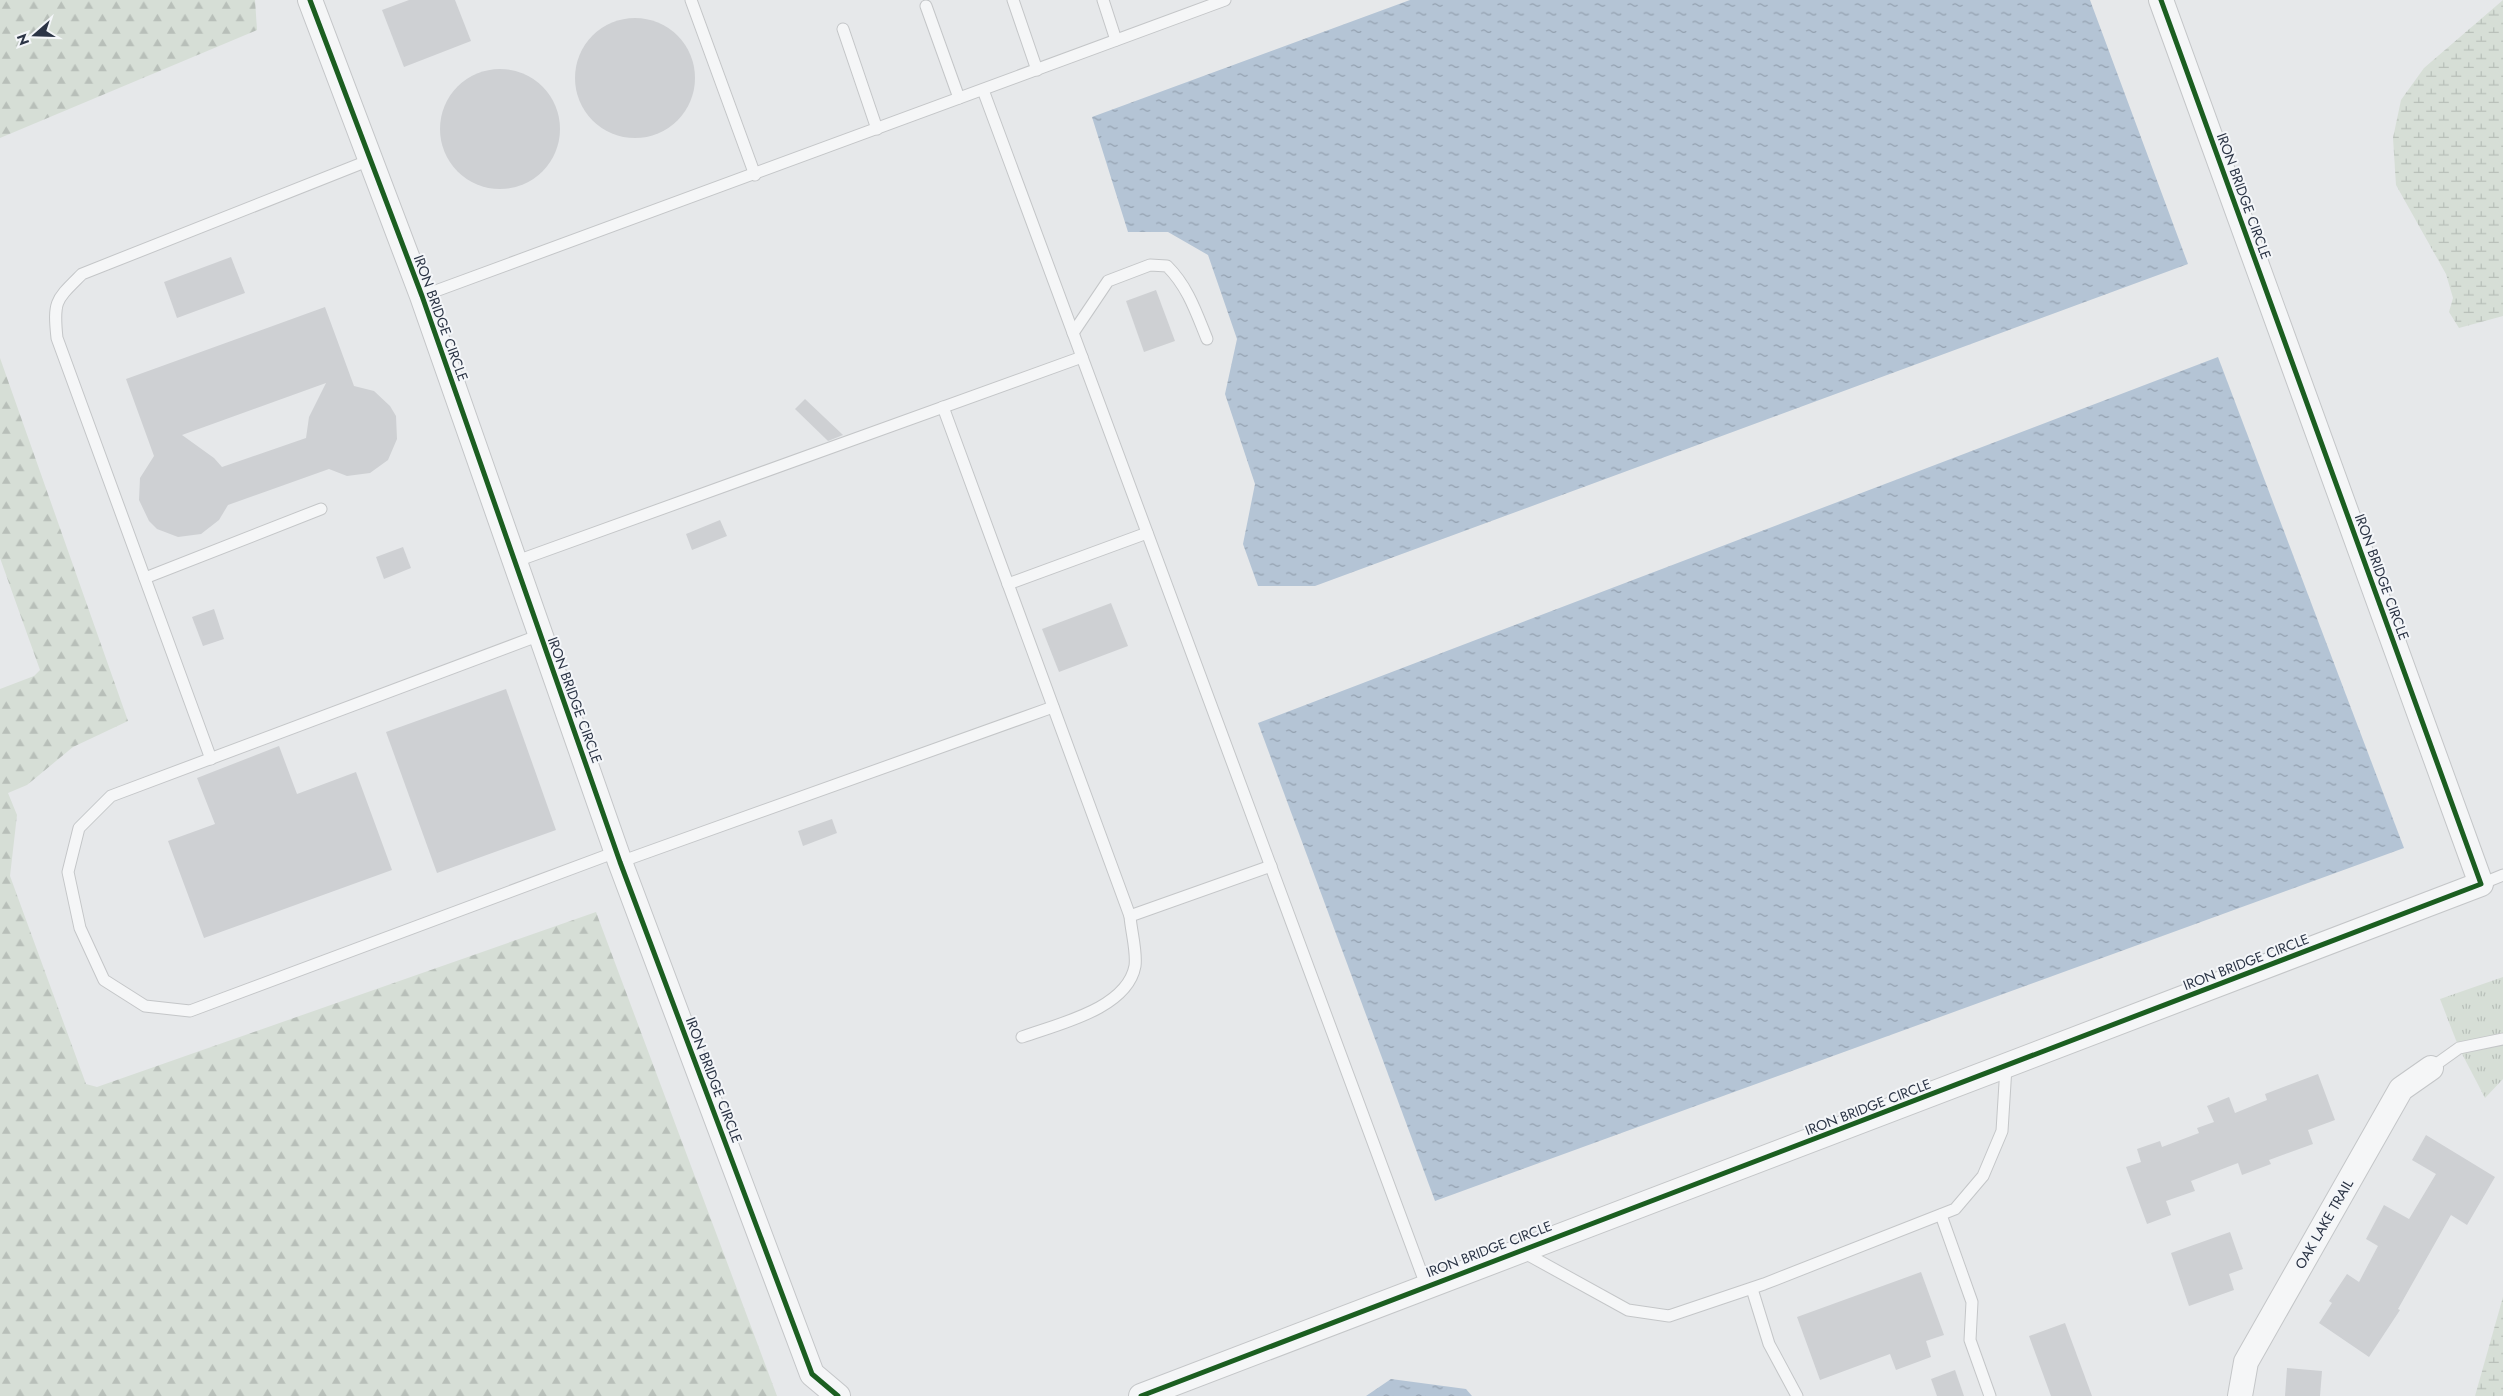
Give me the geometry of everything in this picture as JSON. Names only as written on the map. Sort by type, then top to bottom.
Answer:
[{"type":"street","name":"IRON BRIDGE CIRCLE","points":[[310,0],[422,296],[618,857],[812,1374],[838,1396]]},
{"type":"street","name":"IRON BRIDGE CIRCLE","points":[[1141,1396],[2481,884],[2161,0]]},
{"type":"street","name":"OAK LAKE TRAIL","points":[[2240,1396],[2246,1362],[2401,1088],[2431,1068]]},
{"type":"lane","points":[[691,0],[755,175]]},
{"type":"lane","points":[[1013,0],[1037,70]]},
{"type":"lane","points":[[1103,0],[1116,40]]},
{"type":"lane","points":[[422,296],[755,175],[1225,0]]},
{"type":"lane","points":[[926,6],[959,98]]},
{"type":"lane","points":[[843,29],[878,129]]},
{"type":"lane","points":[[983,90],[1426,1286]]},
{"type":"lane","points":[[211,759],[57,338],[54,312],[58,298],[82,274],[370,160]]},
{"type":"lane","points":[[1073,333],[1108,281],[1150,265],[1167,266],[1179,278],[1191,297],[1207,340]]},
{"type":"lane","points":[[514,562],[1082,357]]},
{"type":"lane","points":[[943,407],[1130,916],[1135,965],[1128,984],[1102,1007],[1022,1037]]},
{"type":"lane","points":[[145,578],[321,509]]},
{"type":"lane","points":[[1008,584],[1147,533]]},
{"type":"lane","points":[[540,635],[111,796],[79,828],[68,872],[80,928],[104,980],[145,1006],[190,1010],[618,857],[1053,707]]},
{"type":"lane","points":[[1130,916],[1271,866]]},
{"type":"lane","points":[[2481,884],[2503,876]]},
{"type":"lane","points":[[2431,1068],[2458,1048],[2503,1038]]},
{"type":"lane","points":[[1519,1250],[1628,1310],[1669,1316],[1752,1289],[1955,1209],[1983,1176],[2002,1130],[2006,1067]]},
{"type":"lane","points":[[1941,1215],[1972,1302],[1970,1340],[1990,1396]]},
{"type":"lane","points":[[1752,1289],[1769,1344],[1797,1396]]},
{"type":"green space","points":[[0,0],[255,0],[257,30],[0,138]]},
{"type":"green space","points":[[2503,0],[2503,316],[2459,328],[2449,312],[2453,298],[2446,274],[2396,185],[2393,138],[2401,100],[2424,68]]},
{"type":"green space","points":[[0,358],[128,721],[73,747],[27,785],[8,793],[17,815],[10,876],[86,1084],[97,1087],[596,912],[777,1396],[0,1396],[0,689],[34,676],[40,670],[0,558]]},
{"type":"green space","points":[[2503,977],[2503,1079],[2485,1098],[2459,1048],[2440,999]]},
{"type":"green space","points":[[2503,1297],[2503,1396],[2475,1396]]},
{"type":"water","points":[[1410,0],[2090,0],[2188,264],[1315,586],[1258,586],[1243,544],[1255,484],[1225,394],[1237,339],[1208,255],[1168,232],[1128,232],[1092,117]]},
{"type":"water","points":[[2218,357],[2404,848],[1435,1201],[1258,723]]},
{"type":"water","points":[[1391,1379],[1466,1389],[1472,1396],[1366,1396]]},
{"type":"building","points":[[409,0],[455,0],[471,41],[404,67],[382,10]]},
{"type":"building","points":[[635,18],[647,19],[658,23],[668,28],[677,36],[685,45],[690,55],[694,66],[694,90],[690,101],[685,111],[677,120],[668,128],[658,133],[647,137],[635,138],[623,137],[612,133],[602,128],[593,120],[585,111],[580,101],[576,90],[575,78],[576,66],[580,55],[585,45],[593,36],[602,28],[612,23],[623,19]]},
{"type":"building","points":[[500,69],[512,70],[523,74],[533,79],[542,87],[550,96],[555,106],[559,117],[559,141],[555,152],[550,162],[542,171],[533,179],[523,184],[512,188],[500,189],[488,188],[477,184],[467,179],[458,171],[450,162],[445,152],[441,141],[440,129],[441,117],[445,106],[450,96],[458,87],[467,79],[477,74],[488,70]]},
{"type":"building","points":[[231,257],[245,293],[177,318],[164,282]]},
{"type":"building","points":[[1156,290],[1175,341],[1144,352],[1126,301]]},
{"type":"building","points":[[325,307],[354,386],[374,391],[390,406],[396,416],[397,439],[388,460],[370,473],[347,476],[329,469],[228,505],[219,520],[201,534],[178,537],[157,529],[149,521],[139,500],[140,478],[154,456],[126,379]],"holes":[[[326,383],[309,417],[306,438],[222,467],[214,458],[182,435]]]},
{"type":"building","points":[[805,399],[843,435],[828,441],[795,409]]},
{"type":"building","points":[[720,520],[727,536],[692,550],[686,534]]},
{"type":"building","points":[[403,547],[411,568],[384,579],[376,557]]},
{"type":"building","points":[[1111,603],[1128,646],[1059,672],[1042,629]]},
{"type":"building","points":[[214,609],[224,639],[203,646],[192,617]]},
{"type":"building","points":[[506,689],[556,830],[437,873],[386,732]]},
{"type":"building","points":[[279,746],[297,794],[356,772],[392,870],[204,938],[168,841],[215,824],[197,778]]},
{"type":"building","points":[[832,819],[837,833],[803,846],[798,831]]},
{"type":"building","points":[[2318,1074],[2335,1120],[2308,1130],[2313,1144],[2269,1160],[2271,1164],[2242,1175],[2238,1163],[2191,1181],[2195,1191],[2166,1201],[2171,1215],[2147,1224],[2126,1167],[2141,1162],[2137,1149],[2160,1141],[2162,1147],[2199,1133],[2197,1128],[2214,1122],[2207,1106],[2229,1097],[2235,1113],[2267,1100],[2265,1094]]},
{"type":"building","points":[[2426,1135],[2495,1177],[2467,1225],[2451,1215],[2398,1309],[2400,1310],[2369,1357],[2319,1323],[2332,1303],[2329,1301],[2347,1274],[2359,1282],[2378,1246],[2366,1239],[2384,1205],[2409,1219],[2436,1174],[2412,1160]]},
{"type":"building","points":[[2230,1232],[2243,1269],[2229,1274],[2234,1290],[2189,1306],[2171,1253]]},
{"type":"building","points":[[1921,1272],[1944,1335],[1926,1341],[1931,1357],[1896,1370],[1890,1354],[1820,1380],[1797,1317]]},
{"type":"building","points":[[2065,1323],[2092,1396],[2051,1396],[2029,1336]]},
{"type":"building","points":[[2287,1368],[2322,1371],[2320,1396],[2285,1396]]},
{"type":"building","points":[[1955,1370],[1964,1396],[1937,1396],[1931,1379]]},
{"type":"cycle path","points":[[310,0],[422,296],[620,862],[812,1374],[838,1396]]},
{"type":"cycle path","points":[[1141,1396],[2481,884],[2161,0]]}]
